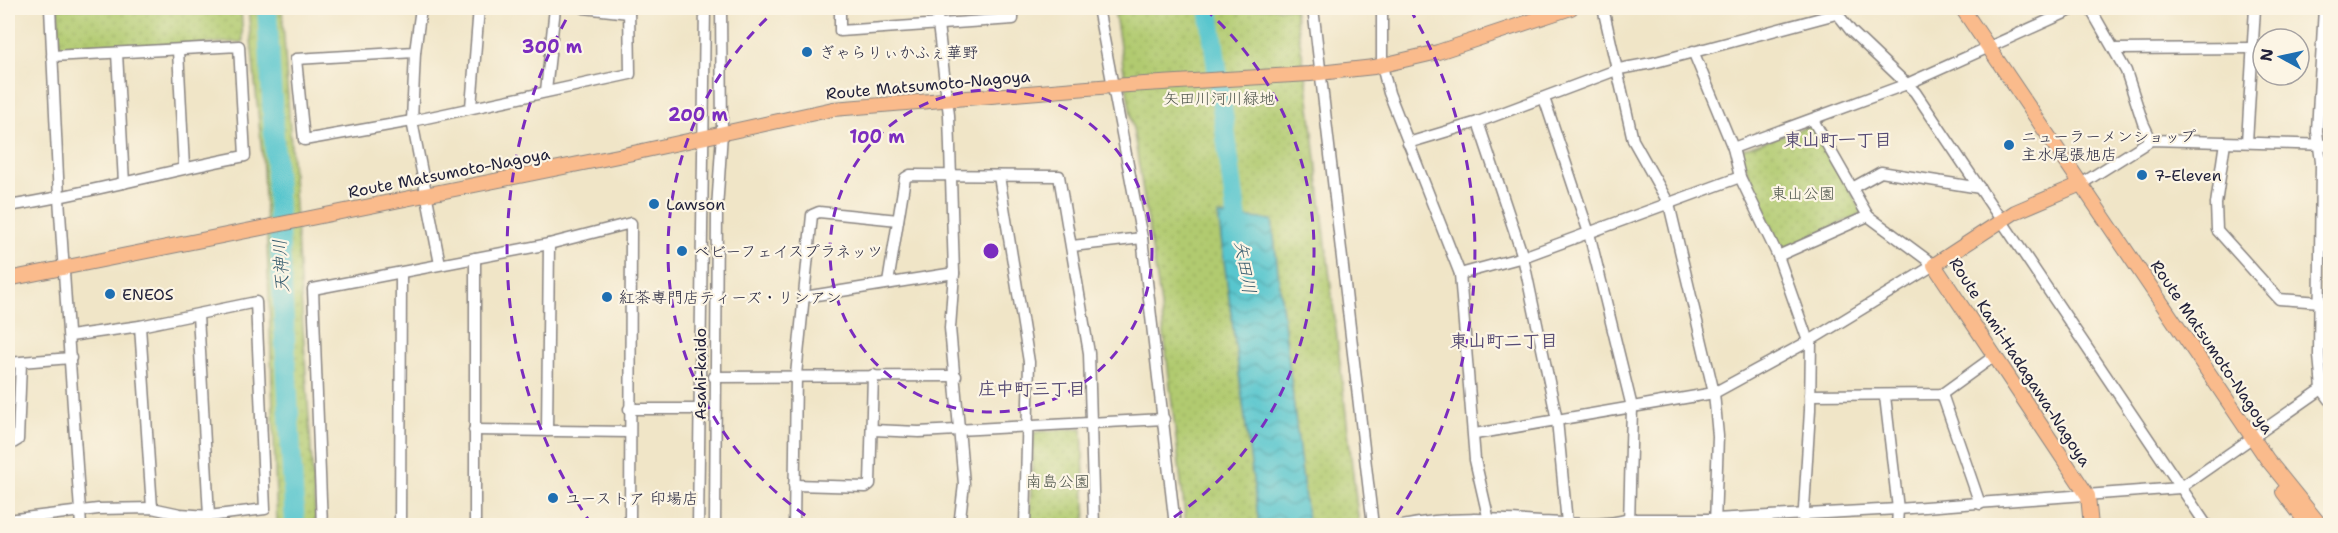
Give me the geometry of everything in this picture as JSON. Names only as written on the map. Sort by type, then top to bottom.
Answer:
[{"type":"main road","name":"Route Matsumoto-Nagoya","points":[[8,279],[703,138],[833,109],[945,99],[1316,74],[1382,66],[1438,52],[1571,8]]},
{"type":"main road","points":[[1951,8],[1984,48]]},
{"type":"main road","points":[[1962,8],[1984,48],[2077,186]]},
{"type":"main road","name":"Route Matsumoto-Nagoya","points":[[2077,186],[2251,439],[2321,525]]},
{"type":"main road","name":"Route Kami-Hadagawa-Nagoya","points":[[2077,186],[2015,212],[1934,265],[1993,357],[2088,496],[2091,525]]},
{"type":"main road","points":[[2251,439],[2309,525]]},
{"type":"street","points":[[50,8],[59,198],[81,525]]},
{"type":"street","points":[[421,8],[415,52],[412,121],[424,194],[440,264]]},
{"type":"street","points":[[471,107],[479,8]]},
{"type":"street","points":[[546,91],[555,8]]},
{"type":"street","points":[[415,52],[297,58],[304,140],[412,121],[630,74],[629,10],[584,8]]},
{"type":"street","name":"Asahi-kaido","points":[[698,525],[705,8]]},
{"type":"street","name":"Asahi-kaido","points":[[715,525],[714,377],[717,209],[722,133],[721,8]]},
{"type":"street","points":[[840,8],[840,31],[1013,19],[1013,8]]},
{"type":"street","points":[[936,8],[945,99],[949,115],[948,174],[954,273],[950,328],[964,484],[959,525]]},
{"type":"street","points":[[1098,8],[1142,238],[1164,419],[1174,525]]},
{"type":"street","points":[[1313,8],[1316,74],[1373,525]]},
{"type":"street","points":[[1382,8],[1382,66],[1408,143],[1460,274],[1467,378],[1475,434],[1475,460],[1489,522]]},
{"type":"street","points":[[1603,8],[1619,69],[1633,140],[1669,204],[1714,393],[1718,436],[1715,522]]},
{"type":"street","points":[[1733,148],[1907,84],[2076,8]]},
{"type":"street","points":[[2091,8],[2126,71],[2151,140]]},
{"type":"street","points":[[2254,27],[2255,8]]},
{"type":"street","points":[[2324,8],[2318,145],[2321,162],[2319,355],[2322,389],[2331,400]]},
{"type":"street","points":[[1408,143],[1478,122],[1619,69],[1652,63],[1834,11],[1907,84],[1980,188],[2207,525]]},
{"type":"street","points":[[8,206],[59,198],[245,156],[239,46],[52,56]]},
{"type":"street","points":[[2114,49],[2251,48]]},
{"type":"street","points":[[178,50],[184,168]]},
{"type":"street","points":[[1693,51],[1733,148],[1740,177],[1778,256],[1810,340],[1810,395],[1803,520]]},
{"type":"street","points":[[117,53],[124,183]]},
{"type":"street","points":[[2247,142],[2251,79]]},
{"type":"street","points":[[1544,98],[1589,233],[1632,407],[1629,522]]},
{"type":"street","points":[[1475,434],[1714,393],[1810,340],[1934,265],[1868,216],[1854,187],[1813,120]]},
{"type":"street","points":[[1478,122],[1523,257],[1557,420],[1567,523]]},
{"type":"street","points":[[2077,186],[2151,140],[2331,145]]},
{"type":"street","points":[[2225,142],[2216,204],[2217,230],[2279,299],[2321,302]]},
{"type":"street","points":[[1854,187],[1881,172],[1980,188]]},
{"type":"street","points":[[888,283],[905,178],[910,175],[948,174],[1059,176],[1089,353],[1094,525]]},
{"type":"street","points":[[999,176],[1029,362],[1025,525]]},
{"type":"street","points":[[1460,274],[1523,257],[1740,177]]},
{"type":"street","points":[[794,525],[796,375],[812,215],[819,212],[898,220]]},
{"type":"street","points":[[1778,256],[1868,216]]},
{"type":"street","points":[[322,525],[313,289],[549,244],[631,223],[630,525]]},
{"type":"street","points":[[1072,246],[1142,238]]},
{"type":"street","points":[[547,431],[549,244]]},
{"type":"street","points":[[475,258],[475,525]]},
{"type":"street","points":[[400,525],[401,273]]},
{"type":"street","points":[[804,297],[954,273]]},
{"type":"street","points":[[8,520],[81,512],[152,508],[180,514],[209,516],[266,509],[256,302],[140,326],[70,336]]},
{"type":"street","points":[[198,315],[209,516]]},
{"type":"street","points":[[140,326],[152,508]]},
{"type":"street","points":[[1810,395],[1942,394],[1993,357]]},
{"type":"street","points":[[8,363],[71,358]]},
{"type":"street","points":[[8,446],[18,440],[21,363]]},
{"type":"street","points":[[795,485],[866,487],[872,478],[873,375]]},
{"type":"street","points":[[714,377],[956,376]]},
{"type":"street","points":[[1402,525],[1420,522],[1803,520],[1898,510],[2180,488],[2322,389]]},
{"type":"street","points":[[1942,394],[1980,504]]},
{"type":"street","points":[[1885,396],[1898,510],[1897,525]]},
{"type":"street","points":[[629,409],[699,410]]},
{"type":"street","points":[[873,430],[919,432],[960,428],[1028,427],[1164,419]]},
{"type":"street","points":[[474,430],[629,432]]},
{"type":"green space","points":[[58,8],[241,8],[243,42],[60,49]]},
{"type":"green space","points":[[248,8],[282,8],[316,525],[277,525],[267,241],[262,154]]},
{"type":"green space","name":"矢田川河川緑地","points":[[1114,8],[1294,8],[1307,82],[1359,525],[1186,525],[1160,299]]},
{"type":"green space","name":"東山公園","points":[[1812,125],[1863,213],[1781,250],[1739,150]]},
{"type":"green space","name":"南島公園","points":[[1082,428],[1086,525],[1029,526],[1034,432]]},
{"type":"water","points":[[1218,215],[1272,220],[1308,525],[1259,525]]},
{"type":"waterway","name":"天神川","points":[[267,8],[295,526]]},
{"type":"waterway","name":"矢田川","points":[[1209,8],[1240,243]]},
{"type":"place","name":"ぎゃらりぃかふぇ華野","points":[[807,52]]},
{"type":"place","name":"ニューラーメンショップ 主水尾張旭店","points":[[2009,145]]},
{"type":"place","name":"7-Eleven","points":[[2142,175]]},
{"type":"place","name":"Lawson","points":[[654,204]]},
{"type":"place","name":"ベビーフェイスプラネッツ","points":[[682,251]]},
{"type":"place","name":"ENEOS","points":[[110,294]]},
{"type":"place","name":"紅茶専門店ティーズ・リンアン","points":[[607,297]]},
{"type":"place","name":"ユーストア 印場店","points":[[553,498]]},
{"type":"district","name":"東山町一丁目","points":[[1838,140]]},
{"type":"district","name":"東山町二丁目","points":[[1504,341]]},
{"type":"district","name":"庄中町三丁目","points":[[1032,389]]}]
